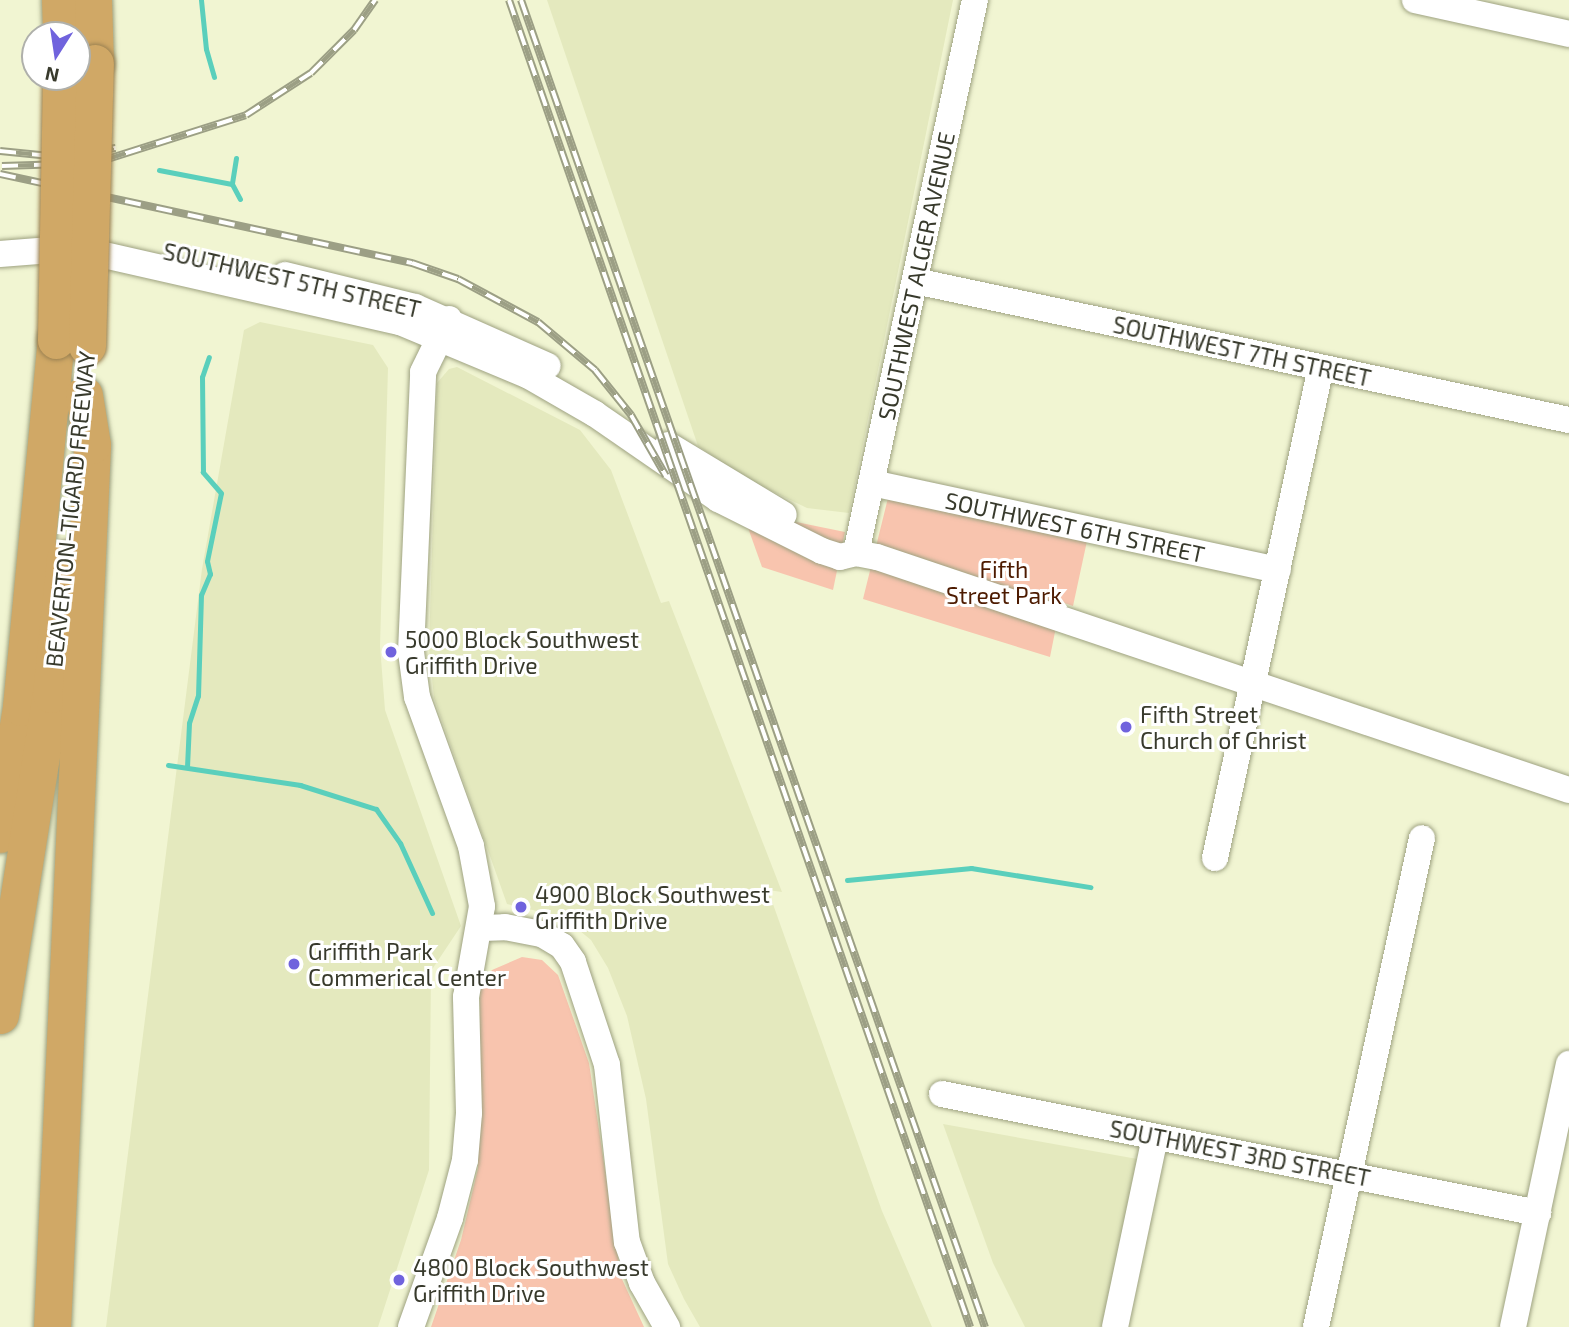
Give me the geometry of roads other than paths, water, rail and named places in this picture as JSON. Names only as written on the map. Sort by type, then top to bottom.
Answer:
[{"type":"highway","points":[[60,0],[61,21]]},
{"type":"highway","name":"BEAVERTON-TIGARD FREEWAY","points":[[0,834],[21,707],[36,577],[71,343],[95,63],[93,0]]},
{"type":"highway","name":"BEAVERTON-TIGARD FREEWAY","points":[[0,1015],[51,694],[84,395],[71,343],[62,91]]},
{"type":"highway","points":[[52,1327],[92,459],[84,395]]},
{"type":"highway","points":[[0,672],[14,607],[36,577]]},
{"type":"street","name":"SOUTHWEST ALGER AVENUE","points":[[856,553],[975,0]]},
{"type":"street","points":[[1415,0],[1569,34]]},
{"type":"street","name":"SOUTHWEST 5TH STREET","points":[[0,237],[62,233],[121,240],[361,291],[445,328],[565,396],[746,515],[840,557],[856,553],[1254,682],[1569,790]]},
{"type":"street","name":"SOUTHWEST 5TH STREET","points":[[0,254],[64,249],[104,255],[445,328]]},
{"type":"street","name":"SOUTHWEST 7TH STREET","points":[[915,281],[1569,420]]},
{"type":"street","points":[[411,1327],[450,1218],[465,1160],[469,1112],[466,997],[481,928],[478,873],[417,697],[411,652],[423,372],[445,328]]},
{"type":"street","points":[[1214,858],[1321,367]]},
{"type":"street","name":"SOUTHWEST 6TH STREET","points":[[872,483],[1278,570]]},
{"type":"street","points":[[1315,1327],[1422,838]]},
{"type":"street","points":[[481,928],[505,927],[542,934],[562,946],[573,961],[607,1065],[627,1242],[642,1283],[667,1327]]},
{"type":"street","points":[[1513,1327],[1569,1065]]},
{"type":"street","name":"SOUTHWEST 3RD STREET","points":[[942,1094],[1347,1172],[1538,1213]]},
{"type":"street","points":[[1115,1327],[1155,1137]]},
{"type":"waterway","points":[[201,0],[206,49],[214,77]]},
{"type":"waterway","points":[[236,158],[232,184],[240,199]]},
{"type":"waterway","points":[[159,170],[232,184]]},
{"type":"waterway","points":[[187,767],[189,723],[198,696],[201,595],[210,574],[207,561],[221,493],[203,472],[202,377],[209,357]]},
{"type":"waterway","points":[[168,765],[300,785],[376,809],[400,843],[432,913]]},
{"type":"waterway","points":[[847,880],[971,868],[1090,887]]},
{"type":"railway","points":[[2,166],[95,163],[246,115],[311,73],[354,30],[375,0]]},
{"type":"railway","points":[[509,0],[970,1327]]},
{"type":"railway","points":[[521,0],[985,1327]]},
{"type":"railway","points":[[0,151],[50,156],[116,148]]},
{"type":"railway","points":[[0,174],[412,263],[458,279],[538,322],[595,370],[631,415],[666,476]]},
{"type":"place","name":"5000 Block Southwest Griffith Drive","points":[[391,652]]},
{"type":"place","name":"Fifth Street Church of Christ","points":[[1126,727]]},
{"type":"place","name":"4900 Block Southwest Griffith Drive","points":[[521,907]]},
{"type":"place","name":"Griffith Park Commerical Center","points":[[294,964]]},
{"type":"place","name":"4800 Block Southwest Griffith Drive","points":[[399,1280]]},
{"type":"park label","name":"Fifth Street Park","points":[[1004,582]]}]
